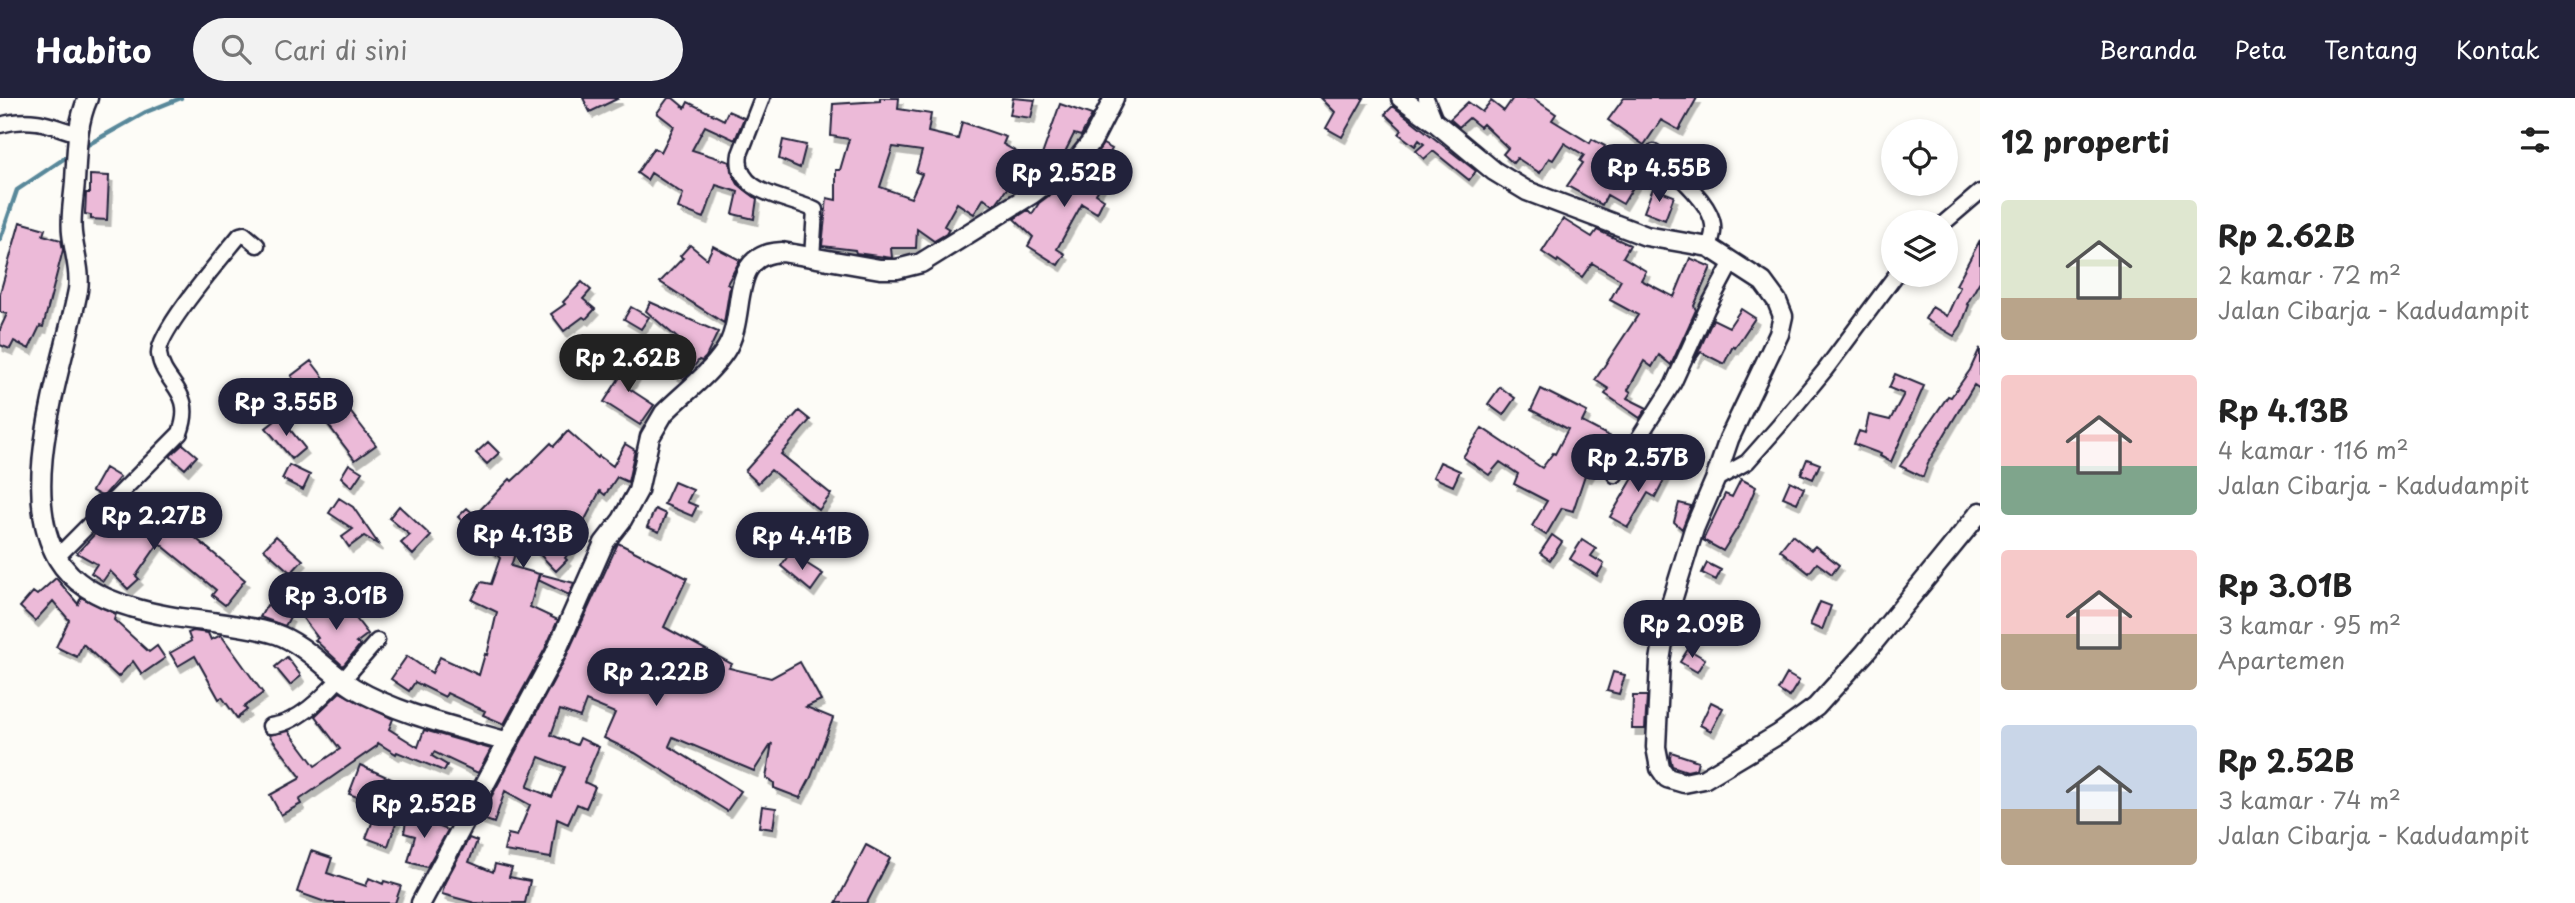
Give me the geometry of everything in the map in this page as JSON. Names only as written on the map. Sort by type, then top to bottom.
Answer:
[{"type":"street","points":[[88,98],[77,134],[71,224],[79,284],[51,405],[42,477],[45,520],[57,557],[69,574],[90,590],[108,599],[184,620],[275,634],[286,638],[341,679],[389,705],[508,742]]},
{"type":"street","points":[[762,98],[740,154],[742,175],[764,192],[815,210],[812,258]]},
{"type":"street","points":[[421,903],[555,654],[604,542],[622,520],[638,491],[645,453],[653,430],[664,413],[715,364],[730,343],[735,331],[746,269],[759,257],[772,253],[880,269],[897,269],[921,263],[1032,194],[1077,160],[1092,141],[1114,98]]},
{"type":"street","points":[[1401,98],[1494,171],[1527,191],[1646,236],[1709,247],[1763,282],[1777,301],[1783,316],[1779,334],[1729,439],[1694,529],[1667,617],[1660,661],[1656,747],[1660,768],[1667,778],[1684,783],[1704,779],[1779,734],[1815,707],[1865,653],[1980,512]]},
{"type":"street","points":[[1426,98],[1436,123]]},
{"type":"street","points":[[0,125],[17,120],[32,120],[77,134]]},
{"type":"street","points":[[1654,152],[1698,197],[1712,218],[1714,231],[1709,247]]},
{"type":"street","points":[[1958,211],[1980,192]]},
{"type":"street","points":[[57,557],[180,433],[184,424],[184,402],[161,362],[159,348],[181,310],[240,235],[244,234],[257,245]]},
{"type":"street","points":[[1615,475],[1673,384],[1732,262]]},
{"type":"street","points":[[1715,480],[1746,462],[1778,428],[1887,287]]},
{"type":"street","points":[[270,726],[292,720],[341,679],[377,640]]},
{"type":"building","points":[[583,98],[619,98],[590,112]]},
{"type":"building","points":[[668,98],[673,98],[685,108],[688,102],[724,120],[728,111],[744,118],[735,140],[705,126],[692,150],[730,162],[731,171],[738,184],[757,199],[754,219],[733,214],[738,192],[716,185],[704,218],[678,208],[683,194],[651,173],[647,180],[637,173],[654,148],[661,152],[674,126],[657,113]]},
{"type":"building","points":[[880,98],[899,98],[898,109],[931,114],[928,132],[958,139],[962,122],[1006,137],[1003,144],[1022,155],[1004,184],[1008,187],[997,202],[993,205],[984,198],[974,214],[957,203],[944,226],[949,229],[946,234],[934,241],[917,229],[916,248],[891,248],[892,258],[822,246],[827,198],[836,200],[836,170],[840,170],[849,139],[831,136],[833,104],[880,101]],"holes":[[[893,147],[922,151],[916,172],[922,174],[911,198],[880,187]]]},
{"type":"building","points":[[1013,98],[1035,100],[1031,118],[1010,115]]},
{"type":"building","points":[[1321,98],[1364,98],[1342,137],[1326,128],[1335,112]]},
{"type":"building","points":[[1513,98],[1533,98],[1556,114],[1552,120],[1590,143],[1592,139],[1605,146],[1603,150],[1641,174],[1623,204],[1607,195],[1602,205],[1567,186],[1583,163],[1580,161],[1584,155],[1564,143],[1553,160],[1549,158],[1540,173],[1517,158],[1513,163],[1503,154],[1508,148],[1483,124],[1480,127],[1469,118],[1459,127],[1450,119],[1468,102],[1482,112],[1491,101],[1504,111]]},
{"type":"building","points":[[1624,98],[1697,98],[1679,130],[1661,120],[1644,145],[1608,120]]},
{"type":"building","points":[[1060,104],[1092,115],[1081,136],[1074,134],[1063,156],[1039,174],[1036,172]]},
{"type":"building","points":[[1393,106],[1476,171],[1469,180],[1433,151],[1424,159],[1416,151],[1424,144],[1419,140],[1415,146],[1399,134],[1402,130],[1385,114]]},
{"type":"building","points":[[783,140],[806,145],[800,168],[779,159]]},
{"type":"building","points":[[1103,144],[1112,149],[1101,169],[1108,173],[1096,194],[1104,199],[1097,213],[1082,204],[1057,249],[1065,254],[1058,265],[1028,246],[1033,237],[1014,219],[1028,210],[1032,214],[1039,203],[1071,179],[1080,184]]},
{"type":"building","points":[[90,175],[109,176],[107,220],[91,219],[91,215],[85,214],[86,193],[90,193]]},
{"type":"building","points":[[1653,188],[1674,196],[1665,220],[1644,212]]},
{"type":"building","points":[[1563,219],[1592,237],[1597,230],[1630,245],[1623,257],[1646,271],[1641,280],[1674,297],[1690,258],[1711,267],[1694,306],[1696,310],[1671,365],[1659,355],[1652,367],[1644,361],[1628,390],[1631,392],[1627,398],[1647,408],[1640,418],[1605,394],[1609,389],[1595,380],[1638,315],[1610,300],[1621,280],[1592,263],[1582,277],[1542,252]]},
{"type":"building","points":[[20,222],[45,229],[43,235],[61,240],[63,250],[43,327],[40,326],[29,349],[14,341],[10,349],[0,345],[0,329],[7,314],[0,312],[0,293]]},
{"type":"building","points":[[1980,240],[1980,281],[1954,336],[1925,319],[1932,307],[1947,316],[1960,287],[1958,281]]},
{"type":"building","points":[[690,245],[707,259],[713,246],[740,260],[727,284],[730,286],[724,323],[660,282],[683,258],[680,256]]},
{"type":"building","points":[[582,282],[591,290],[583,299],[595,309],[586,319],[583,317],[564,331],[551,314],[565,304],[563,302]]},
{"type":"building","points":[[650,302],[718,332],[706,357],[702,361],[699,360],[684,379],[668,370],[683,343],[646,311]]},
{"type":"building","points":[[631,307],[649,317],[641,329],[624,319]]},
{"type":"building","points":[[1741,309],[1755,318],[1735,348],[1733,346],[1724,364],[1701,352],[1694,362],[1713,319],[1729,327]]},
{"type":"building","points":[[1980,348],[1980,389],[1974,385],[1929,461],[1923,477],[1900,466],[1948,396],[1951,397],[1970,370]]},
{"type":"building","points":[[618,358],[639,370],[628,388],[654,405],[640,425],[604,402],[620,377],[610,371]]},
{"type":"building","points":[[311,361],[376,445],[355,460],[291,376]]},
{"type":"building","points":[[1895,374],[1924,386],[1891,462],[1880,456],[1881,454],[1854,444],[1859,431],[1865,433],[1869,415],[1890,420],[1904,394],[1889,388]]},
{"type":"building","points":[[1500,387],[1515,398],[1503,415],[1488,404]]},
{"type":"building","points":[[1541,389],[1587,412],[1582,422],[1611,437],[1588,476],[1585,475],[1573,511],[1562,508],[1546,535],[1532,526],[1547,501],[1514,484],[1518,474],[1500,462],[1489,475],[1463,457],[1482,428],[1542,468],[1553,453],[1555,454],[1568,429],[1531,410]]},
{"type":"building","points":[[799,411],[810,420],[781,454],[831,494],[819,510],[771,470],[758,483],[745,471]]},
{"type":"building","points":[[280,417],[305,448],[292,459],[266,428]]},
{"type":"building","points":[[568,431],[598,458],[599,456],[613,466],[625,444],[635,450],[628,482],[617,477],[605,495],[600,491],[577,535],[580,537],[565,558],[567,560],[556,571],[521,535],[511,566],[539,574],[530,607],[558,620],[504,724],[483,715],[485,711],[447,693],[445,697],[415,682],[409,691],[391,679],[407,656],[432,673],[440,657],[479,675],[485,654],[487,655],[497,612],[472,600],[481,582],[491,584],[500,558],[458,517],[467,508],[475,515],[510,479],[512,481],[551,443],[554,446]]},
{"type":"building","points":[[488,442],[499,453],[487,464],[476,453]]},
{"type":"building","points":[[183,444],[197,456],[185,469],[170,456]]},
{"type":"building","points":[[1807,459],[1820,464],[1813,479],[1801,474]]},
{"type":"building","points":[[1440,462],[1460,471],[1453,486],[1433,477]]},
{"type":"building","points":[[1642,463],[1666,476],[1655,497],[1648,493],[1628,527],[1610,517]]},
{"type":"building","points":[[349,464],[362,472],[352,487],[341,477]]},
{"type":"building","points":[[289,465],[310,475],[303,490],[282,479]]},
{"type":"building","points":[[105,468],[120,477],[103,497],[92,491]]},
{"type":"building","points":[[1741,479],[1756,487],[1741,522],[1723,551],[1703,540],[1725,494],[1732,497]]},
{"type":"building","points":[[1790,481],[1804,488],[1797,503],[1783,497]]},
{"type":"building","points":[[674,482],[693,490],[687,502],[697,506],[692,516],[664,504]]},
{"type":"building","points":[[339,498],[353,507],[379,545],[364,536],[349,547],[342,537],[353,529],[329,513]]},
{"type":"building","points":[[1679,503],[1691,506],[1682,529],[1674,522]]},
{"type":"building","points":[[399,506],[431,536],[413,555],[401,543],[410,535],[389,518]]},
{"type":"building","points":[[120,507],[135,516],[139,510],[172,532],[179,524],[245,580],[225,605],[212,595],[216,590],[159,543],[136,576],[139,579],[128,589],[110,571],[103,581],[91,573],[97,564],[77,553]]},
{"type":"building","points":[[655,509],[666,514],[659,532],[647,527]]},
{"type":"building","points":[[1552,535],[1562,542],[1550,560],[1540,553]]},
{"type":"building","points":[[1792,535],[1811,550],[1815,546],[1839,565],[1832,574],[1817,563],[1809,573],[1780,550]]},
{"type":"building","points":[[276,536],[303,560],[291,573],[264,549]]},
{"type":"building","points":[[1582,540],[1596,549],[1591,556],[1604,564],[1597,576],[1570,559]]},
{"type":"building","points":[[618,543],[687,578],[664,627],[732,664],[729,668],[771,678],[800,662],[821,700],[806,707],[833,718],[811,777],[800,798],[774,788],[774,783],[766,778],[772,743],[754,771],[673,737],[669,746],[741,791],[727,811],[635,753],[604,738],[615,713],[586,701],[580,717],[560,710],[551,735],[577,745],[580,738],[599,747],[584,782],[595,787],[586,808],[577,804],[568,824],[557,819],[551,858],[504,851],[508,834],[517,836],[530,805],[505,791],[494,823],[480,818],[565,659]],"holes":[[[539,757],[565,767],[552,797],[527,787]]]},
{"type":"building","points":[[790,553],[823,574],[811,591],[781,566]]},
{"type":"building","points":[[1707,563],[1721,570],[1716,580],[1702,573]]},
{"type":"building","points":[[540,574],[574,583],[569,595],[538,580]]},
{"type":"building","points":[[56,578],[78,604],[81,597],[116,614],[114,620],[149,652],[157,646],[165,658],[142,674],[133,661],[118,677],[83,644],[77,657],[56,647],[69,620],[53,601],[35,621],[20,607],[33,592],[37,595]]},
{"type":"building","points":[[323,602],[337,621],[350,611],[368,634],[356,643],[360,645],[343,666],[315,640],[318,638],[302,617]]},
{"type":"building","points":[[1820,602],[1831,606],[1822,630],[1810,625]]},
{"type":"building","points":[[267,605],[290,617],[285,626],[260,617]]},
{"type":"building","points":[[188,633],[208,633],[211,640],[221,635],[263,693],[244,707],[247,710],[237,718],[222,697],[219,699],[195,656],[178,666],[170,653],[191,641]]},
{"type":"building","points":[[1688,649],[1705,659],[1697,672],[1680,662]]},
{"type":"building","points":[[287,657],[301,676],[290,685],[275,667]]},
{"type":"building","points":[[1613,672],[1625,675],[1619,694],[1607,691]]},
{"type":"building","points":[[1787,674],[1799,681],[1789,697],[1778,690]]},
{"type":"building","points":[[340,692],[393,719],[389,729],[418,747],[424,730],[491,749],[478,773],[434,752],[432,756],[447,765],[444,771],[397,752],[396,754],[378,743],[299,800],[301,804],[281,815],[270,795],[300,776],[269,735],[289,731],[315,766],[340,749],[315,716]]},
{"type":"building","points":[[1633,696],[1647,696],[1645,729],[1632,729]]},
{"type":"building","points":[[1711,702],[1723,708],[1711,731],[1700,725]]},
{"type":"building","points":[[1671,752],[1698,761],[1696,769],[1687,771],[1672,766]]},
{"type":"building","points":[[360,765],[414,789],[411,797],[384,788],[376,804],[349,794]]},
{"type":"building","points":[[762,806],[776,808],[773,829],[759,827]]},
{"type":"building","points":[[376,813],[397,820],[388,846],[366,838]]},
{"type":"building","points":[[407,815],[448,830],[427,867],[408,862],[415,836],[404,833]]},
{"type":"building","points":[[469,838],[477,841],[469,862],[493,872],[495,864],[512,868],[509,877],[530,881],[525,903],[475,903],[442,894],[445,882]]},
{"type":"building","points":[[866,845],[890,858],[867,903],[836,903]]},
{"type":"building","points":[[311,851],[332,858],[327,873],[366,886],[369,878],[383,884],[384,881],[401,886],[395,903],[328,903],[297,892]]},
{"type":"waterway","points":[[82,148],[146,112],[181,98]]},
{"type":"waterway","points":[[0,240],[17,190],[71,154]]}]
